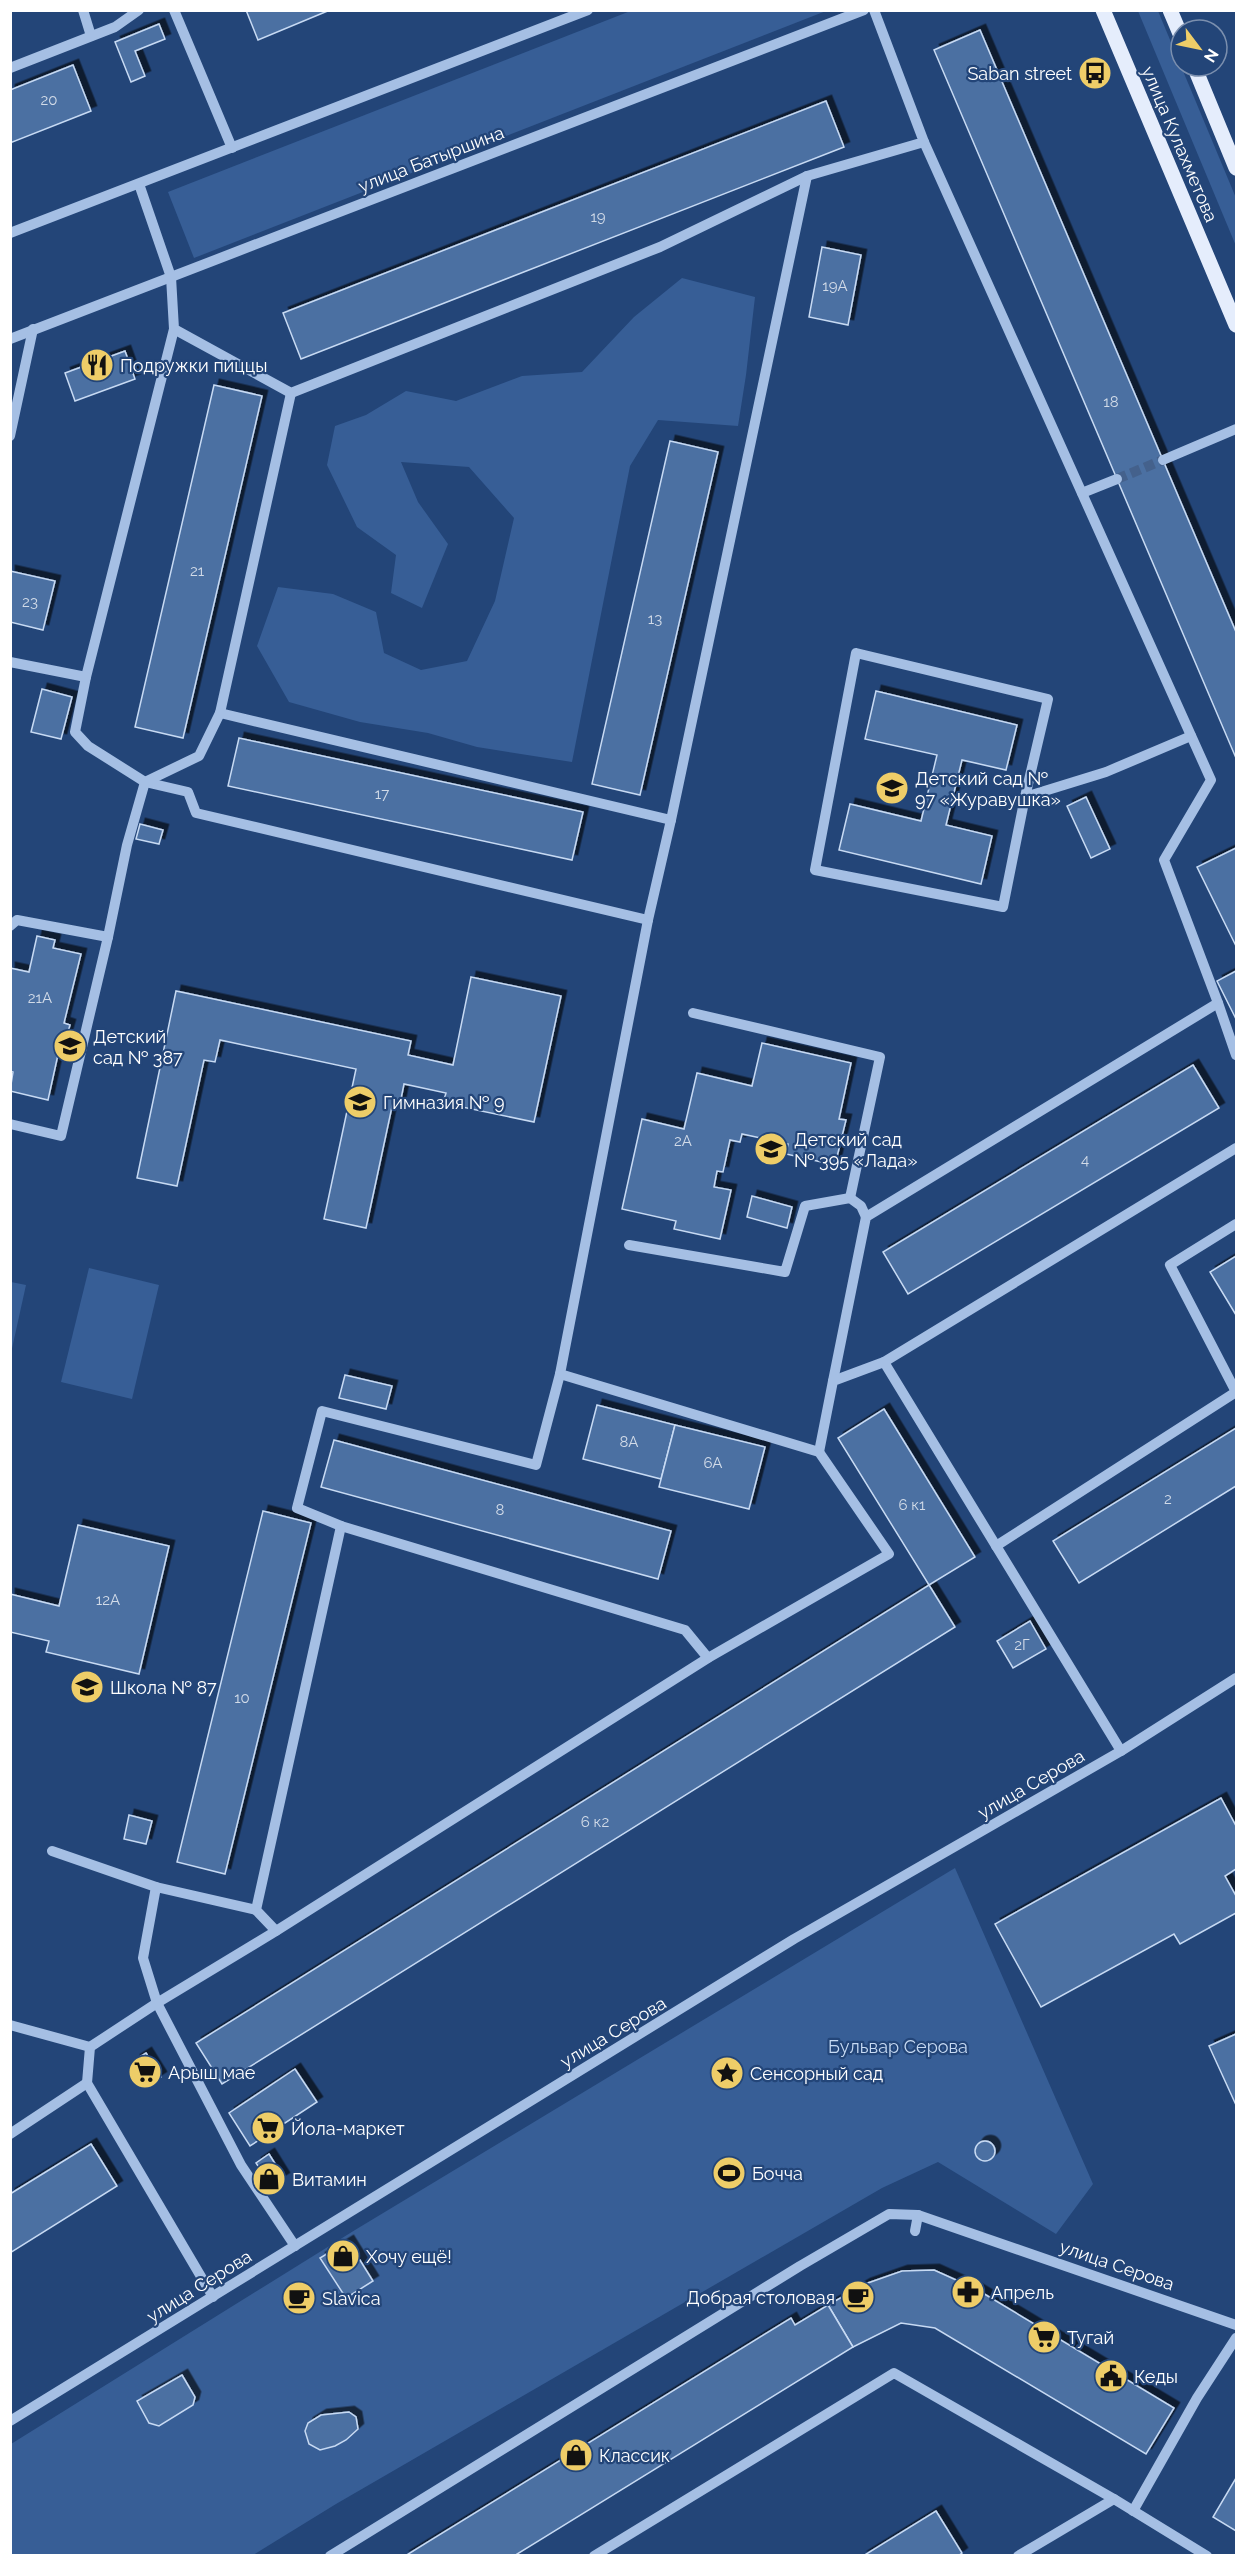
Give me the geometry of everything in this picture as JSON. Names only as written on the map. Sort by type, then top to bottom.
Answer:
[{"type":"main road","name":"улица Кулахметова","points":[[1103,10],[1236,325]]},
{"type":"main road","points":[[1199,78],[1236,168]]},
{"type":"street","points":[[83,10],[91,36]]},
{"type":"street","points":[[10,68],[115,27],[139,10]]},
{"type":"street","points":[[174,10],[232,148]]},
{"type":"street","points":[[10,233],[588,10]]},
{"type":"street","name":"улица Батыршина","points":[[10,339],[864,10]]},
{"type":"street","points":[[874,10],[924,142],[1211,780],[1164,860],[1236,1055]]},
{"type":"street","points":[[291,393],[660,247],[807,176],[924,142]]},
{"type":"street","points":[[708,1658],[685,1629],[341,1526],[297,1508],[322,1411],[536,1465],[560,1374],[648,920],[807,176]]},
{"type":"street","points":[[139,184],[171,277],[174,329],[86,677],[75,732],[88,746],[145,782],[188,792],[196,813],[648,920]]},
{"type":"street","points":[[10,436],[33,329]]},
{"type":"street","points":[[174,329],[291,393]]},
{"type":"street","points":[[10,1124],[62,1136],[108,938],[127,844],[145,782],[199,756],[220,713],[291,393]]},
{"type":"street","points":[[1163,460],[1236,429]]},
{"type":"street","points":[[1082,493],[1117,478]]},
{"type":"street","points":[[856,653],[1047,699],[1026,797],[1003,907],[815,870],[856,653]]},
{"type":"street","points":[[10,662],[86,677]]},
{"type":"street","points":[[220,713],[671,820]]},
{"type":"street","points":[[1026,797],[1106,771],[1191,736]]},
{"type":"street","points":[[10,926],[17,920],[108,938]]},
{"type":"street","points":[[866,1217],[1218,1003]]},
{"type":"street","points":[[693,1013],[880,1056],[850,1198]]},
{"type":"street","points":[[833,1381],[884,1362],[1236,1148]]},
{"type":"street","points":[[629,1245],[785,1272],[805,1206],[850,1198],[861,1206],[866,1217],[819,1452]]},
{"type":"street","points":[[996,1546],[1236,1392],[1170,1265],[1236,1224]]},
{"type":"street","points":[[884,1362],[1121,1751]]},
{"type":"street","points":[[10,2025],[90,2047],[708,1658],[889,1554],[819,1452],[560,1374]]},
{"type":"street","points":[[256,1910],[341,1526]]},
{"type":"street","name":"улица Серова","points":[[10,2421],[794,1939],[1121,1751],[1236,1679]]},
{"type":"street","points":[[52,1851],[156,1887],[256,1910],[276,1931]]},
{"type":"street","points":[[156,1887],[143,1958],[157,2003],[241,2165],[295,2246]]},
{"type":"street","points":[[90,2047],[87,2083],[213,2297]]},
{"type":"street","points":[[10,2134],[87,2083]]},
{"type":"street","name":"улица Серова","points":[[330,2556],[890,2214],[918,2214],[1236,2325]]},
{"type":"street","points":[[915,2231],[918,2214]]},
{"type":"street","points":[[1133,2511],[1197,2398],[1236,2338]]},
{"type":"street","points":[[594,2556],[894,2373],[1114,2499],[1207,2556]]},
{"type":"street","points":[[1018,2556],[1114,2499]]},
{"type":"green space","points":[[633,10],[826,11],[194,258],[168,192]]},
{"type":"green space","points":[[1138,11],[1158,11],[1169,37],[1169,78],[1186,78],[1236,198],[1236,246]]},
{"type":"green space","points":[[682,278],[755,297],[738,426],[658,420],[630,466],[572,762],[477,747],[428,733],[360,722],[289,702],[257,646],[278,587],[333,594],[376,612],[384,653],[421,670],[467,661],[495,601],[514,518],[469,467],[401,462],[418,502],[448,544],[422,608],[391,593],[396,555],[357,527],[327,465],[335,426],[366,415],[406,391],[456,401],[522,376],[582,372],[634,317]]},
{"type":"green space","points":[[89,1268],[159,1285],[132,1399],[61,1382]]},
{"type":"green space","points":[[10,1282],[26,1285],[11,1353]]},
{"type":"green space","name":"Бульвар Серова","points":[[955,1868],[1093,2184],[1056,2234],[938,2162],[882,2188],[336,2504],[253,2555],[11,2556],[11,2444],[355,2230]]},
{"type":"building","points":[[246,10],[330,10],[258,40]]},
{"type":"building","points":[[159,24],[165,39],[135,51],[145,76],[131,82],[115,42]]},
{"type":"building","points":[[980,30],[1236,632],[1236,758],[934,50]]},
{"type":"building","points":[[73,65],[91,111],[10,143],[10,90]]},
{"type":"building","points":[[826,101],[844,147],[301,359],[283,313]]},
{"type":"building","points":[[822,247],[861,255],[848,325],[809,317]]},
{"type":"building","points":[[125,351],[135,379],[75,401],[65,373]]},
{"type":"building","points":[[214,385],[262,396],[183,738],[135,727]]},
{"type":"building","points":[[670,441],[718,452],[640,795],[592,784]]},
{"type":"building","points":[[10,571],[55,581],[43,630],[10,622]]},
{"type":"building","points":[[42,689],[72,697],[61,739],[31,732]]},
{"type":"building","points":[[876,691],[1017,725],[1006,770],[962,760],[946,825],[992,836],[981,884],[839,850],[850,804],[921,821],[937,755],[865,739]]},
{"type":"building","points":[[239,738],[583,812],[572,860],[228,786]]},
{"type":"building","points":[[1086,797],[1110,849],[1091,858],[1067,806]]},
{"type":"building","points":[[140,824],[163,830],[159,844],[136,839]]},
{"type":"building","points":[[1236,848],[1236,946],[1197,867]]},
{"type":"building","points":[[37,936],[55,940],[53,948],[81,954],[64,1023],[70,1025],[65,1042],[61,1041],[48,1100],[10,1091],[13,1072],[10,1071],[10,968],[29,972]]},
{"type":"building","points":[[1236,971],[1236,1019],[1217,981]]},
{"type":"building","points":[[471,977],[561,996],[534,1122],[443,1103],[446,1093],[404,1084],[400,1104],[393,1102],[366,1228],[324,1219],[356,1069],[220,1040],[215,1062],[204,1060],[177,1186],[137,1178],[176,991],[411,1041],[408,1055],[453,1065]]},
{"type":"building","points":[[762,1043],[851,1063],[839,1119],[846,1120],[835,1165],[786,1154],[788,1144],[742,1134],[740,1142],[730,1140],[723,1172],[717,1171],[714,1187],[731,1190],[720,1239],[674,1229],[676,1221],[622,1209],[642,1119],[684,1129],[697,1073],[752,1086]]},
{"type":"building","points":[[1193,1065],[1219,1108],[908,1294],[883,1252]]},
{"type":"building","points":[[752,1196],[792,1207],[787,1228],[747,1217]]},
{"type":"building","points":[[1236,1256],[1236,1315],[1210,1272]]},
{"type":"building","points":[[345,1375],[392,1386],[386,1409],[339,1398]]},
{"type":"building","points":[[597,1405],[675,1425],[661,1479],[583,1459]]},
{"type":"building","points":[[884,1409],[975,1557],[929,1585],[838,1438]]},
{"type":"building","points":[[675,1425],[765,1447],[749,1509],[659,1487]]},
{"type":"building","points":[[1236,1428],[1236,1486],[1079,1583],[1053,1541]]},
{"type":"building","points":[[334,1440],[671,1531],[658,1579],[321,1487]]},
{"type":"building","points":[[263,1511],[311,1523],[225,1874],[177,1862]]},
{"type":"building","points":[[78,1525],[169,1546],[139,1674],[46,1652],[49,1641],[10,1632],[10,1594],[59,1606]]},
{"type":"building","points":[[929,1585],[955,1627],[222,2084],[196,2043]]},
{"type":"building","points":[[1030,1621],[1046,1649],[1013,1668],[997,1641]]},
{"type":"building","points":[[1221,1798],[1236,1826],[1236,1869],[1225,1876],[1236,1896],[1236,1913],[1180,1944],[1174,1934],[1041,2007],[995,1924]]},
{"type":"building","points":[[129,1815],[152,1821],[146,1844],[124,1839]]},
{"type":"building","points":[[1236,2034],[1236,2105],[1209,2046]]},
{"type":"building","points":[[146,2053],[161,2077],[150,2084],[135,2060]]},
{"type":"building","points":[[295,2069],[317,2102],[250,2146],[229,2113]]},
{"type":"building","points":[[985,2141],[992,2144],[995,2151],[992,2158],[985,2161],[978,2158],[975,2151],[978,2144]]},
{"type":"building","points":[[91,2144],[117,2186],[10,2253],[10,2194]]},
{"type":"building","points":[[269,2154],[284,2178],[271,2186],[256,2163]]},
{"type":"building","points":[[348,2241],[373,2281],[346,2298],[320,2258]]},
{"type":"building","points":[[934,2270],[976,2289],[1174,2408],[1146,2454],[935,2328],[901,2323],[853,2347],[828,2305],[865,2284],[902,2271]]},
{"type":"building","points":[[828,2305],[853,2347],[514,2556],[405,2556],[791,2318],[795,2325]]},
{"type":"building","points":[[182,2375],[195,2397],[193,2405],[159,2426],[149,2423],[137,2401]]},
{"type":"building","points":[[349,2412],[356,2417],[358,2429],[346,2440],[320,2450],[309,2444],[305,2431],[308,2423],[321,2415]]},
{"type":"building","points":[[1236,2478],[1236,2531],[1213,2517]]},
{"type":"building","points":[[936,2511],[962,2553],[958,2556],[863,2556]]},
{"type":"tunnel","points":[[1117,479],[1163,460]]},
{"type":"place","name":"Saban street","points":[[1095,73]]},
{"type":"place","name":"Подружки пиццы","points":[[97,365]]},
{"type":"place","name":"Детский сад № 97 «Журавушка»","points":[[892,788]]},
{"type":"place","name":"Детский сад № 387","points":[[70,1046]]},
{"type":"place","name":"Гимназия № 9","points":[[360,1102]]},
{"type":"place","name":"Детский сад № 395 «Лада»","points":[[771,1149]]},
{"type":"place","name":"Школа № 87","points":[[87,1687]]},
{"type":"place","name":"Арыш мае","points":[[145,2072]]},
{"type":"place","name":"Сенсорный сад","points":[[727,2073]]},
{"type":"place","name":"Йола-маркет","points":[[268,2128]]},
{"type":"place","name":"Бочча","points":[[729,2173]]},
{"type":"place","name":"Витамин","points":[[269,2179]]},
{"type":"place","name":"Хочу ещё!","points":[[343,2256]]},
{"type":"place","name":"Апрель","points":[[968,2292]]},
{"type":"place","name":"Добрая столовая","points":[[858,2297]]},
{"type":"place","name":"Slavica","points":[[299,2298]]},
{"type":"place","name":"Тугай","points":[[1044,2337]]},
{"type":"place","name":"Кеды","points":[[1111,2376]]},
{"type":"place","name":"Классик","points":[[576,2455]]}]
